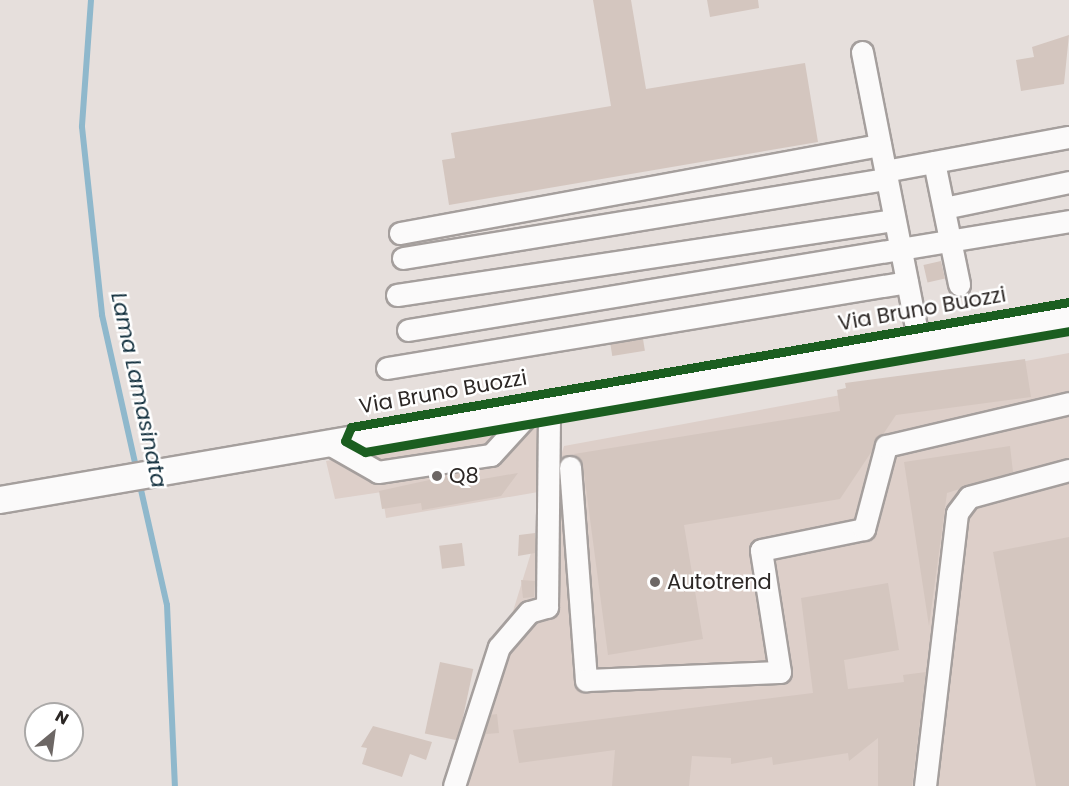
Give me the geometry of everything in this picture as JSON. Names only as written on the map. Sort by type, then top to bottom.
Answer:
[{"type":"main road","name":"Via Bruno Buozzi","points":[[0,500],[1069,316]]},
{"type":"street","points":[[862,52],[919,342]]},
{"type":"street","points":[[403,258],[886,175],[934,162],[1069,137]]},
{"type":"street","points":[[400,233],[880,145]]},
{"type":"street","points":[[934,162],[959,284]]},
{"type":"street","points":[[944,208],[1069,182]]},
{"type":"street","points":[[397,295],[894,220]]},
{"type":"street","points":[[408,330],[901,253],[1069,221]]},
{"type":"street","points":[[387,368],[907,282]]},
{"type":"street","points":[[570,467],[586,680],[780,672],[761,550],[864,530],[886,447],[1069,403]]},
{"type":"street","points":[[337,443],[378,472],[491,454],[541,407]]},
{"type":"street","points":[[454,786],[499,647],[529,612],[547,607],[541,407]]},
{"type":"street","points":[[925,786],[957,513],[969,497],[1069,470]]},
{"type":"shaded area","points":[[1069,353],[1069,786],[469,786],[473,741],[564,446]]},
{"type":"shaded area","name":"Q8","points":[[546,425],[544,491],[386,518],[382,492],[335,499],[326,461]]},
{"type":"building","points":[[593,0],[631,0],[646,89],[805,63],[818,142],[449,205],[442,160],[455,158],[451,133],[611,106]]},
{"type":"building","points":[[707,0],[758,0],[759,8],[710,17]]},
{"type":"building","points":[[1069,35],[1064,84],[1021,91],[1016,60],[1034,57],[1032,47]]},
{"type":"building","points":[[941,261],[945,279],[928,283],[923,265]]},
{"type":"building","points":[[643,339],[645,351],[612,356],[610,344]]},
{"type":"building","name":"Autotrend","points":[[1025,359],[1031,397],[896,415],[840,499],[684,525],[703,639],[608,655],[583,466],[574,454],[840,411],[837,390],[846,388],[845,383]]},
{"type":"building","points":[[1010,446],[1013,472],[947,493],[929,626],[904,462]]},
{"type":"building","points":[[475,470],[477,480],[518,473],[501,496],[422,510],[421,503],[382,509],[379,491]]},
{"type":"building","points":[[535,533],[535,553],[518,556],[519,535]]},
{"type":"building","points":[[1069,537],[1069,786],[1036,786],[993,552]]},
{"type":"building","points":[[462,543],[465,566],[442,569],[439,546]]},
{"type":"building","points":[[521,580],[535,581],[534,597],[523,598]]},
{"type":"building","points":[[888,583],[899,650],[844,660],[848,689],[904,682],[903,675],[926,672],[912,786],[878,786],[878,738],[849,761],[848,753],[773,765],[772,757],[731,764],[731,758],[692,756],[689,786],[612,786],[615,750],[519,763],[513,730],[813,693],[801,598]]},
{"type":"building","points":[[440,662],[473,669],[458,740],[425,733]]},
{"type":"building","points":[[497,714],[499,733],[486,734],[481,745],[490,715]]},
{"type":"building","points":[[373,726],[432,742],[426,760],[410,754],[402,777],[362,764],[367,748],[361,747]]},
{"type":"waterway","name":"Lama Lamasinata","points":[[91,0],[82,127],[102,315],[137,471]]},
{"type":"waterway","name":"Lama Lamasinata","points":[[139,481],[167,605],[175,786]]},
{"type":"cycle path","points":[[1069,302],[351,427],[345,441],[365,452],[1069,331]]},
{"type":"place","name":"Q8","points":[[437,476]]},
{"type":"place","name":"Autotrend","points":[[655,582]]}]
